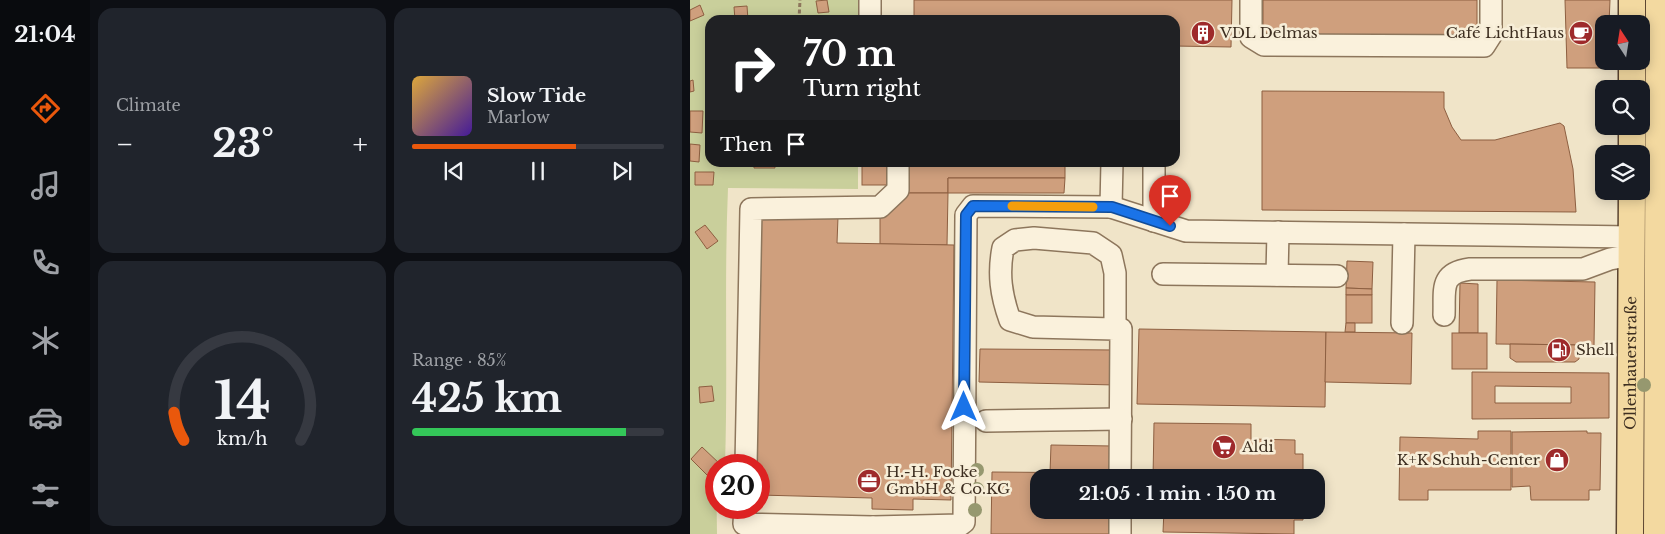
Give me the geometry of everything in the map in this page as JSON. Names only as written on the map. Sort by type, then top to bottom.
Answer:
[{"type":"main road","points":[[1632,0],[1632,15]]},
{"type":"main road","name":"Ollenhauerstraße","points":[[1656,534],[1661,235],[1658,78],[1662,33],[1659,0]]},
{"type":"main road","points":[[1632,76],[1658,78]]},
{"type":"main road","name":"Ollenhauerstraße","points":[[1630,534],[1632,200]]},
{"type":"main road","points":[[1632,246],[1661,235]]},
{"type":"main road","points":[[1631,427],[1657,428]]},
{"type":"lane","points":[[870,0],[870,15]]},
{"type":"lane","points":[[1251,0],[1251,37],[1264,45],[1484,46],[1491,35],[1491,0]]},
{"type":"lane","points":[[746,454],[751,208],[880,207],[898,190],[898,167]]},
{"type":"lane","points":[[1112,167],[1112,207]]},
{"type":"lane","points":[[1154,167],[1154,220]]},
{"type":"lane","points":[[744,519],[744,524],[873,531],[949,530],[964,522],[966,215],[973,206],[1112,207],[1186,231],[1404,234],[1632,246]]},
{"type":"lane","points":[[1277,276],[1278,232]]},
{"type":"lane","points":[[1402,323],[1404,234]]},
{"type":"lane","points":[[1115,329],[1115,273],[1111,256],[1094,243],[1034,238],[1015,240],[1003,248],[999,269],[1001,287],[1010,320],[1033,327],[1115,329],[1122,329],[1120,469]]},
{"type":"lane","points":[[1444,315],[1446,283],[1449,275],[1456,271],[1470,269],[1583,269],[1610,260],[1632,246]]},
{"type":"lane","points":[[1164,274],[1337,276]]},
{"type":"lane","points":[[986,421],[1121,419]]},
{"type":"lane","points":[[1120,519],[1120,534]]},
{"type":"path","points":[[800,0],[800,15]]},
{"type":"green space","points":[[690,0],[859,0],[859,15],[705,15],[705,167],[858,167],[858,189],[728,188],[725,454],[705,454],[705,519],[717,519],[717,534],[690,534]]},
{"type":"green space","points":[[1641,135],[1648,135],[1648,145],[1641,145]]},
{"type":"green space","points":[[1642,200],[1646,200],[1645,226],[1642,226]]},
{"type":"building","points":[[827,0],[829,12],[818,13],[816,1]]},
{"type":"building","name":"VDL Delmas","points":[[914,0],[1232,0],[1231,47],[1180,46],[1180,15],[914,15]]},
{"type":"building","points":[[1263,0],[1477,0],[1477,36],[1263,35]]},
{"type":"building","points":[[1565,0],[1610,0],[1609,15],[1595,15],[1595,68],[1567,68]]},
{"type":"building","points":[[700,5],[704,15],[690,21],[690,10]]},
{"type":"building","points":[[747,6],[748,15],[735,15],[734,7]]},
{"type":"building","points":[[693,80],[694,91],[690,92],[690,81]]},
{"type":"building","points":[[1262,91],[1444,92],[1444,108],[1452,127],[1461,140],[1495,140],[1560,123],[1564,126],[1573,169],[1576,212],[1262,210]]},
{"type":"building","points":[[690,111],[703,111],[702,133],[690,132]]},
{"type":"building","points":[[690,144],[700,145],[699,162],[690,161]]},
{"type":"building","points":[[775,167],[775,168],[754,168]]},
{"type":"building","points":[[862,167],[888,167],[888,185],[862,185]]},
{"type":"building","points":[[905,167],[1065,167],[1065,178],[948,178],[948,193],[904,193]]},
{"type":"building","points":[[695,172],[714,172],[713,185],[695,185]]},
{"type":"building","points":[[948,178],[1065,178],[1064,193],[948,193]]},
{"type":"building","points":[[904,193],[948,193],[947,245],[880,244],[880,217]]},
{"type":"building","points":[[758,215],[838,217],[837,243],[954,245],[951,500],[913,499],[913,510],[872,509],[872,498],[770,495],[770,454],[752,454]]},
{"type":"building","points":[[705,225],[718,241],[707,249],[695,232]]},
{"type":"building","points":[[1347,261],[1373,262],[1372,289],[1346,288]]},
{"type":"building","points":[[1497,280],[1595,282],[1594,345],[1496,344]]},
{"type":"building","points":[[1460,283],[1478,284],[1478,333],[1459,333]]},
{"type":"building","points":[[1346,288],[1372,289],[1372,295],[1346,295]]},
{"type":"building","points":[[1346,295],[1372,295],[1372,323],[1346,323]]},
{"type":"building","points":[[1346,323],[1355,323],[1355,332],[1345,332]]},
{"type":"building","points":[[1139,329],[1326,332],[1325,407],[1137,404]]},
{"type":"building","points":[[1326,332],[1412,333],[1411,384],[1325,382]]},
{"type":"building","points":[[1452,333],[1487,333],[1487,369],[1452,369]]},
{"type":"building","points":[[1510,344],[1579,345],[1579,359],[1575,362],[1516,362],[1510,358]]},
{"type":"building","points":[[980,349],[1116,350],[1116,385],[979,382]]},
{"type":"building","points":[[1472,372],[1609,373],[1609,418],[1472,419]],"holes":[[[1495,386],[1571,387],[1571,403],[1495,403]]]},
{"type":"building","points":[[712,386],[714,401],[700,403],[699,387]]},
{"type":"building","name":"Aldi","points":[[1154,423],[1251,424],[1251,439],[1295,440],[1295,454],[1303,454],[1303,469],[1153,469]]},
{"type":"building","points":[[1478,431],[1511,431],[1511,490],[1428,490],[1428,500],[1399,500],[1400,437],[1478,439]]},
{"type":"building","name":"K+K Schuh-Center","points":[[1587,431],[1587,433],[1601,433],[1600,490],[1589,490],[1589,500],[1531,500],[1530,486],[1512,487],[1512,432]]},
{"type":"building","points":[[1051,445],[1112,446],[1112,469],[1050,469]]},
{"type":"building","points":[[702,447],[709,454],[705,454],[705,473],[691,459]]},
{"type":"building","points":[[992,472],[1030,472],[1030,519],[1112,519],[1111,534],[991,534]]},
{"type":"building","points":[[1164,519],[1303,519],[1294,520],[1294,534],[1163,532]]},
{"type":"slow traffic","points":[[1012,206],[1093,207]]},
{"type":"place","name":"VDL Delmas","points":[[1203,33]]},
{"type":"place","name":"Café LichtHaus","points":[[1581,33]]},
{"type":"place","name":"Shell","points":[[1559,350]]},
{"type":"place","name":"Aldi","points":[[1224,447]]},
{"type":"place","name":"K+K Schuh-Center","points":[[1557,460]]},
{"type":"place","name":"H.-H. Focke GmbH & Co.KG","points":[[869,481]]},
{"type":"route","points":[[964,407],[966,215],[968,210],[973,206],[1112,207],[1170,226]]}]
